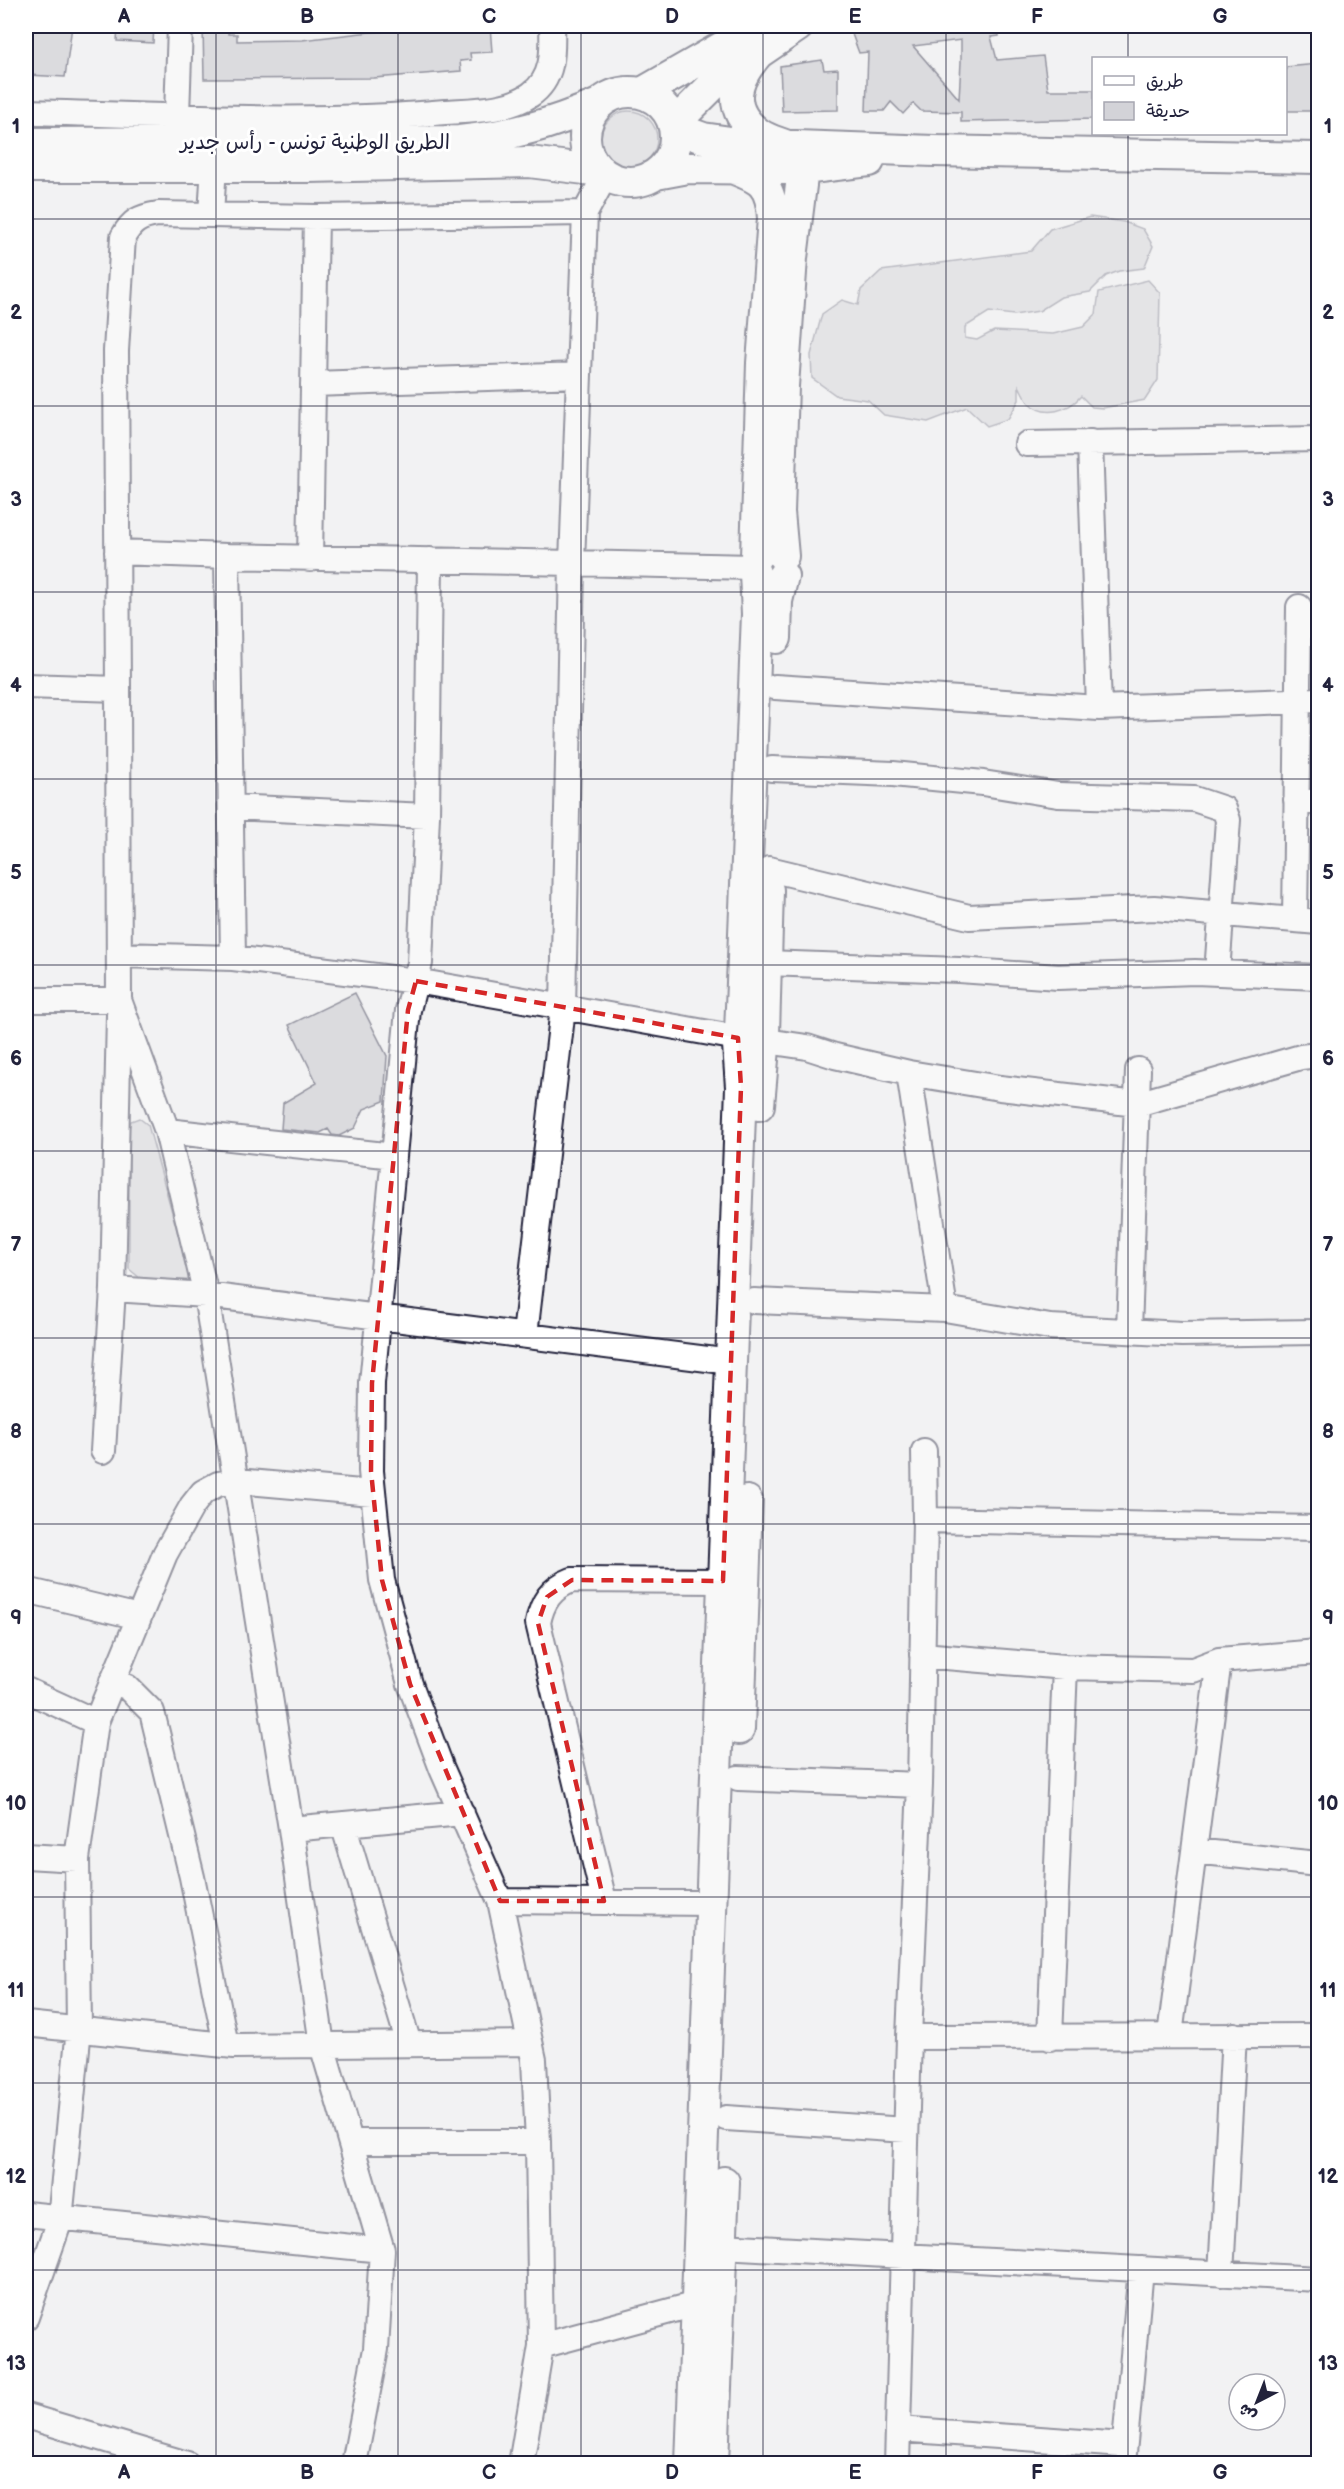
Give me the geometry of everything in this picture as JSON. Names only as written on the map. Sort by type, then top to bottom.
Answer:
[{"type":"main road","points":[[798,26],[761,37],[642,93],[619,93],[600,104],[590,116],[586,130],[586,145],[592,159],[604,173],[631,182],[656,174],[688,168],[729,167],[795,157],[934,151],[1318,158]]},
{"type":"main road","points":[[674,126],[761,37]]},
{"type":"main road","points":[[761,37],[739,80],[737,100],[743,116],[759,134],[795,157]]},
{"type":"main road","points":[[642,93],[662,105],[674,126],[672,154],[656,174]]},
{"type":"main road","name":"الطريق الوطنية تونس - رأس جدير","points":[[26,143],[186,125],[386,130],[459,141],[501,137],[533,130],[600,104]]},
{"type":"main road","points":[[674,126],[703,138],[795,157]]},
{"type":"main road","points":[[711,2246],[726,2118],[754,1301],[760,1082],[752,1039],[758,614],[766,566],[779,520],[782,410],[792,258],[795,157]]},
{"type":"main road","name":"الطريق الوطنية تونس - رأس جدير","points":[[26,167],[214,165],[309,167],[529,162],[604,173]]},
{"type":"main road","points":[[691,2463],[708,2304],[711,2246],[712,1903],[741,1087],[766,963],[777,608],[766,566],[761,375],[773,218],[772,201],[766,187],[754,176],[729,167]]},
{"type":"main road","points":[[708,2304],[712,2463]]},
{"type":"street","points":[[26,112],[186,125],[180,26]]},
{"type":"street","points":[[386,130],[509,105],[531,95],[549,73],[553,53],[552,26]]},
{"type":"street","points":[[211,215],[214,165]]},
{"type":"street","points":[[525,1335],[563,1008],[572,563],[585,213],[604,173]]},
{"type":"street","points":[[104,1450],[113,1289],[119,1000],[116,351],[123,237],[130,224],[139,218],[158,214],[316,217],[585,213]]},
{"type":"street","points":[[310,559],[316,217]]},
{"type":"street","points":[[313,384],[579,375]]},
{"type":"street","points":[[1027,444],[1318,439]]},
{"type":"street","points":[[1090,442],[1098,708]]},
{"type":"street","points":[[117,552],[310,559],[766,566]]},
{"type":"street","points":[[227,556],[233,958]]},
{"type":"street","points":[[430,560],[427,816],[420,963],[408,1010],[372,1383],[372,1492],[382,1580],[410,1684],[500,1901],[534,2060],[538,2142],[541,2346],[521,2463]]},
{"type":"street","points":[[769,869],[969,917],[1154,908],[1307,921],[1307,701],[1299,607]]},
{"type":"street","points":[[26,687],[118,689]]},
{"type":"street","points":[[775,687],[1098,708],[1307,701]]},
{"type":"street","points":[[772,769],[892,774],[983,783],[1058,795],[1194,799],[1212,803],[1224,809],[1228,820],[1217,973]]},
{"type":"street","points":[[232,807],[427,816]]},
{"type":"street","points":[[119,955],[233,958],[416,981],[563,1008],[807,1047],[909,1073],[1000,1088],[1137,1104],[1301,1057],[1318,1055]]},
{"type":"street","points":[[766,963],[959,970],[1058,978],[1217,973],[1318,977]]},
{"type":"street","points":[[26,1000],[119,1000]]},
{"type":"street","points":[[119,1000],[166,1131],[206,1295],[291,1829],[322,2045],[382,2250],[376,2349],[354,2463]]},
{"type":"street","points":[[1129,1331],[1138,1070]]},
{"type":"street","points":[[909,1073],[945,1310]]},
{"type":"street","points":[[166,1131],[393,1156]]},
{"type":"street","points":[[113,1289],[206,1295],[731,1362]]},
{"type":"street","points":[[754,1301],[945,1310],[1050,1327],[1182,1334],[1318,1332]]},
{"type":"street","points":[[897,2463],[909,2037],[920,1785],[925,1520],[924,1451]]},
{"type":"street","points":[[26,2318],[60,2220],[79,2028],[78,1859],[96,1722],[165,1554],[192,1506],[203,1492],[218,1485],[237,1481],[372,1492]]},
{"type":"street","points":[[925,1520],[1318,1528]]},
{"type":"street","points":[[604,1901],[538,1623],[541,1607],[560,1585],[572,1580],[723,1581]]},
{"type":"street","points":[[26,1590],[139,1617]]},
{"type":"street","points":[[922,1655],[1065,1667],[1193,1670],[1219,1660],[1318,1652]]},
{"type":"street","points":[[1170,2035],[1219,1660]]},
{"type":"street","points":[[1050,2038],[1065,1667]]},
{"type":"street","points":[[112,1681],[127,1687],[152,1712],[192,1876],[226,2046]]},
{"type":"street","points":[[26,1689],[96,1722]]},
{"type":"street","points":[[738,1778],[920,1785]]},
{"type":"street","points":[[291,1829],[462,1814]]},
{"type":"street","points":[[342,1824],[409,2044]]},
{"type":"street","points":[[1194,1851],[1318,1864]]},
{"type":"street","points":[[26,1856],[78,1859]]},
{"type":"street","points":[[500,1901],[712,1903]]},
{"type":"street","points":[[26,2024],[79,2028],[226,2046],[530,2043]]},
{"type":"street","points":[[1221,2274],[1234,2035]]},
{"type":"street","points":[[909,2037],[1318,2036]]},
{"type":"street","points":[[726,2118],[906,2130]]},
{"type":"street","points":[[351,2142],[538,2142]]},
{"type":"street","points":[[26,2214],[60,2220],[382,2250]]},
{"type":"street","points":[[711,2246],[1318,2278]]},
{"type":"street","points":[[898,2429],[1123,2454],[1141,2269]]},
{"type":"street","points":[[541,2346],[708,2304]]},
{"type":"street","points":[[26,2416],[146,2458],[187,2463]]},
{"type":"highlighted area","points":[[416,981],[738,1038],[741,1087],[723,1581],[572,1580],[547,1597],[538,1623],[604,1901],[500,1901],[410,1684],[382,1580],[371,1471],[372,1383],[408,1010]]},
{"type":"green space","points":[[624,111],[634,111],[649,119],[655,128],[657,139],[655,150],[649,159],[634,167],[624,167],[613,162],[606,155],[601,144],[601,134],[606,123],[613,116]]},
{"type":"green space","points":[[1090,217],[1124,222],[1143,229],[1153,246],[1144,268],[1119,271],[1106,276],[1090,292],[1061,297],[1039,311],[1014,315],[989,312],[965,327],[965,338],[977,340],[994,331],[1053,334],[1083,327],[1096,314],[1099,292],[1148,280],[1160,293],[1158,380],[1145,400],[1103,408],[1092,407],[1081,396],[1063,409],[1049,412],[1035,408],[1029,403],[1019,386],[1019,400],[1008,419],[987,426],[967,407],[928,422],[884,415],[868,400],[837,396],[812,378],[811,355],[822,314],[842,300],[858,305],[861,290],[881,271],[1031,251],[1050,229]]},
{"type":"green space","points":[[139,1118],[148,1125],[189,1274],[188,1280],[184,1282],[140,1278],[129,1269],[129,1128],[131,1121]]},
{"type":"building","points":[[31,26],[72,26],[65,77],[28,75]]},
{"type":"building","points":[[118,26],[154,26],[153,43],[117,41]]},
{"type":"building","points":[[203,26],[229,26],[228,34],[237,34],[237,41],[302,40],[370,32],[490,26],[492,52],[470,53],[471,60],[460,61],[461,71],[374,78],[204,79]]},
{"type":"building","points":[[866,26],[998,26],[999,36],[991,37],[997,60],[1043,56],[1048,90],[1092,90],[1092,119],[961,122],[961,112],[921,111],[913,103],[903,114],[891,102],[884,111],[866,111],[868,52],[859,53],[852,34]],"holes":[[[961,40],[959,99],[913,46]]]},
{"type":"building","points":[[822,60],[824,70],[838,69],[838,110],[782,111],[780,66]]},
{"type":"building","points":[[1318,64],[1318,111],[1287,111],[1287,67]]},
{"type":"building","points":[[355,993],[387,1056],[384,1101],[364,1109],[355,1128],[339,1136],[332,1135],[328,1129],[320,1133],[281,1129],[283,1103],[317,1083],[289,1025]]}]
